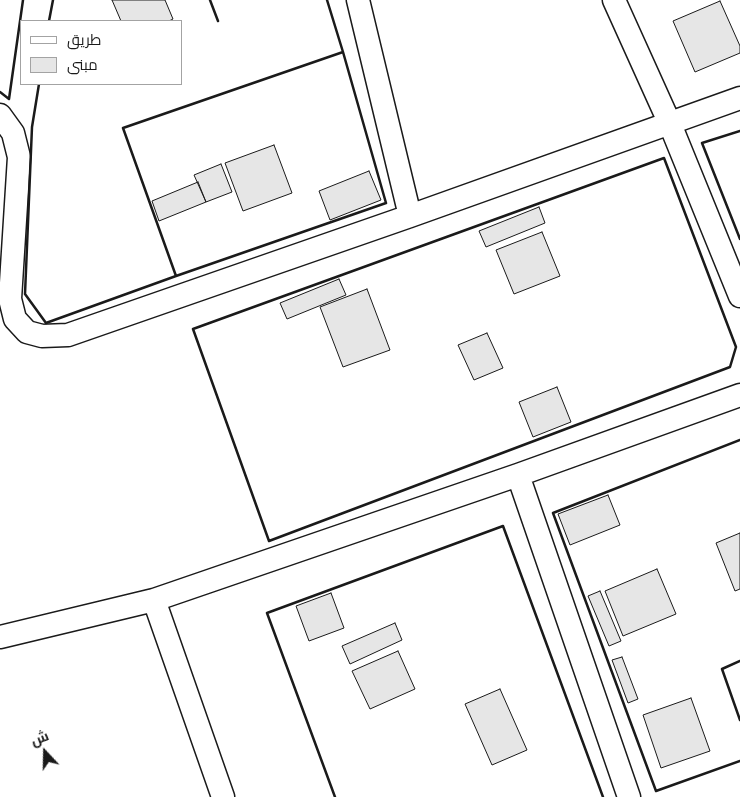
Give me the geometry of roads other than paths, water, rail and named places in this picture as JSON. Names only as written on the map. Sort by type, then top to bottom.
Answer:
[{"type":"street","points":[[358,0],[410,216]]},
{"type":"street","points":[[614,0],[670,124],[740,296]]},
{"type":"street","points":[[0,116],[13,133],[19,157],[10,299],[15,319],[27,332],[42,336],[68,335],[410,216],[740,98]]},
{"type":"street","points":[[0,637],[154,600],[518,475],[740,396]]},
{"type":"street","points":[[518,475],[629,797]]},
{"type":"street","points":[[154,600],[223,797]]}]
